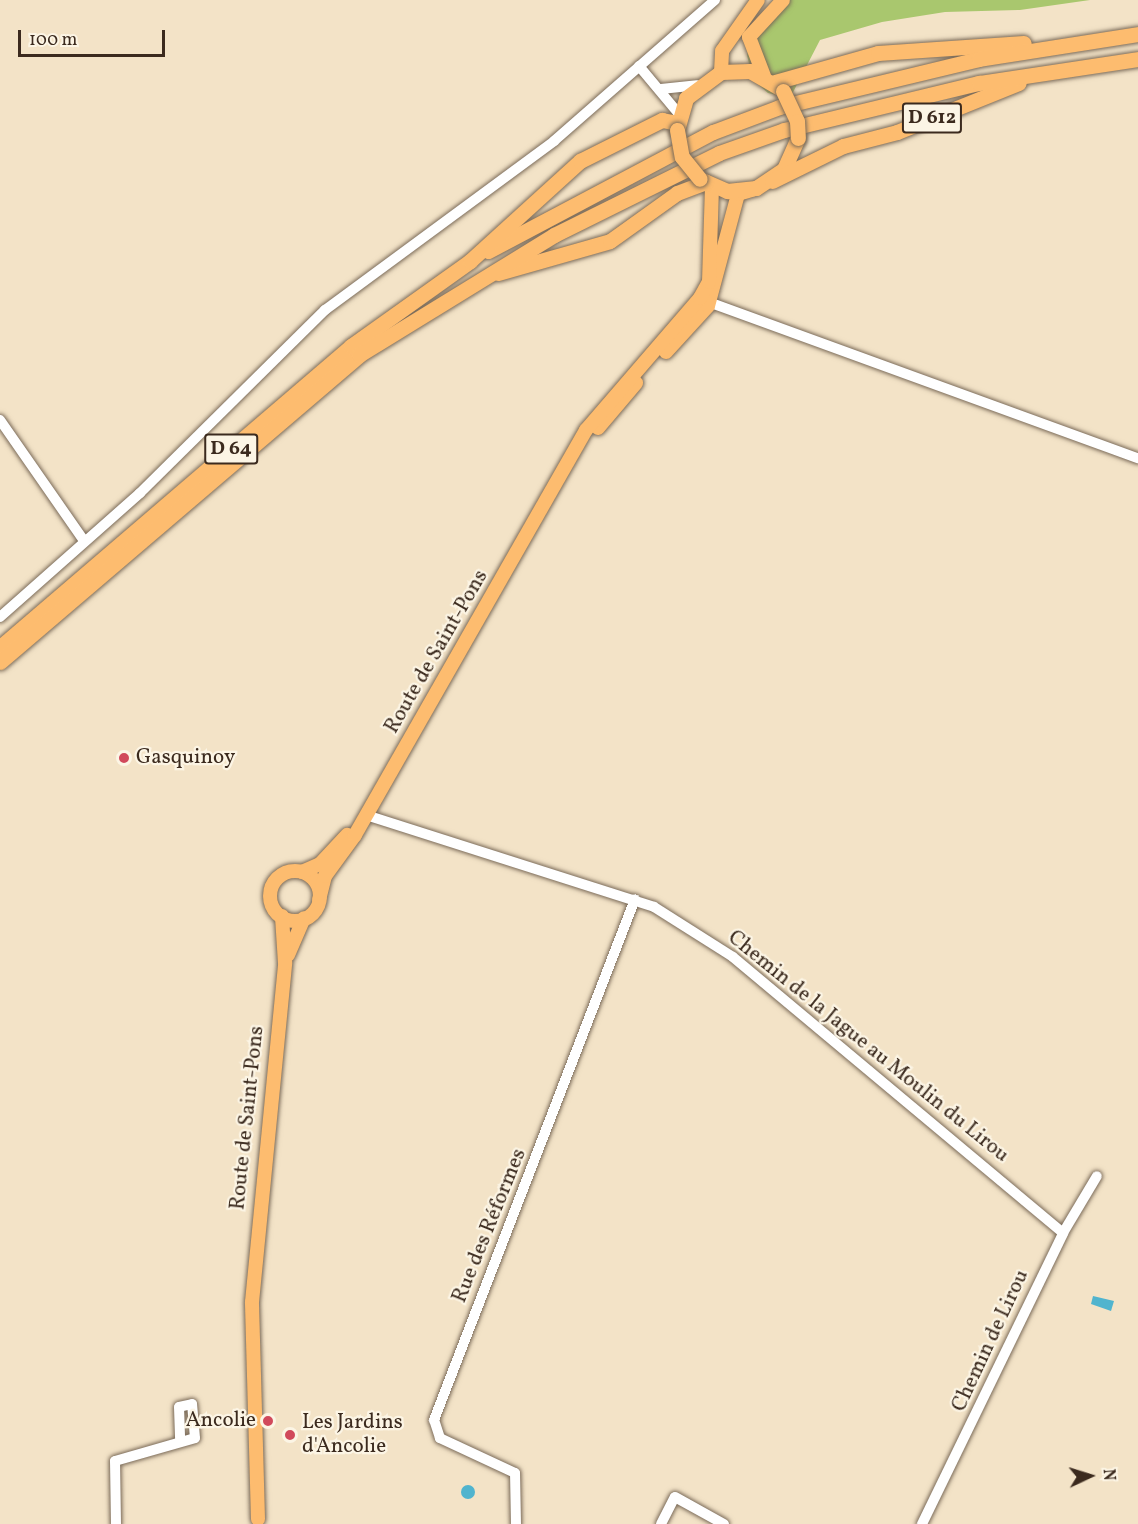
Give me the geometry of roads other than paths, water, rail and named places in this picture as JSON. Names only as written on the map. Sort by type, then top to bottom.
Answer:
[{"type":"highway","points":[[470,261],[713,132],[779,107],[866,83],[1069,43],[1138,34]]},
{"type":"highway","points":[[774,83],[797,121],[798,138],[793,155],[772,181],[756,188],[706,182],[682,156],[678,122],[697,85],[721,72],[774,83],[813,76],[878,53],[956,44],[1069,43]]},
{"type":"highway","name":"D 612","points":[[772,181],[843,146],[897,132],[1029,79],[1096,64],[1138,59]]},
{"type":"highway","points":[[467,284],[719,153],[864,109],[1096,64]]},
{"type":"highway","name":"D 64","points":[[0,646],[351,346],[470,261],[604,145],[662,120],[678,122]]},
{"type":"highway","name":"D 64","points":[[0,662],[359,355],[467,284],[610,241],[676,193],[706,182]]},
{"type":"main road","points":[[721,72],[722,51],[758,0]]},
{"type":"main road","points":[[774,83],[749,37],[783,0]]},
{"type":"main road","name":"Route de Saint-Pons","points":[[704,302],[709,282],[706,182]]},
{"type":"main road","name":"Route de Saint-Pons","points":[[320,900],[325,876],[365,817],[546,507],[602,405],[704,302],[738,194],[756,188]]},
{"type":"main road","name":"Route de Saint-Pons","points":[[302,872],[320,864],[365,817]]},
{"type":"main road","points":[[287,872],[302,872],[316,883],[320,900],[304,918],[282,916],[271,898],[274,883],[287,872]]},
{"type":"main road","name":"Route de Saint-Pons","points":[[258,1522],[252,1344],[257,1241],[285,963],[282,916]]},
{"type":"main road","name":"Route de Saint-Pons","points":[[285,963],[304,918]]},
{"type":"street","points":[[0,617],[84,541],[326,310],[554,141],[715,0]]},
{"type":"street","points":[[639,66],[661,89],[678,122]]},
{"type":"street","points":[[661,89],[697,85]]},
{"type":"street","points":[[704,302],[1138,458]]},
{"type":"street","points":[[0,420],[84,541]]},
{"type":"street","name":"Chemin de la Jague au Moulin du Lirou","points":[[365,817],[635,899],[733,957],[1063,1233]]},
{"type":"street","name":"Rue des Réformes","points":[[516,1524],[520,1491],[515,1473],[440,1438],[434,1420],[635,899]]},
{"type":"street","name":"Chemin de Lirou","points":[[922,1524],[1063,1233],[1097,1176]]},
{"type":"street","points":[[116,1524],[115,1461],[180,1440]]},
{"type":"street","points":[[661,1524],[675,1497],[724,1524]]},
{"type":"water","points":[[1093,1296],[1114,1301],[1111,1311],[1091,1304]]},
{"type":"water","points":[[468,1485],[473,1487],[475,1492],[473,1497],[468,1499],[463,1497],[461,1492],[463,1487]]},
{"type":"place","name":"Gasquinoy","points":[[124,758]]},
{"type":"place","name":"Ancolie","points":[[268,1421]]},
{"type":"place","name":"Les Jardins d'Ancolie","points":[[290,1435]]}]
